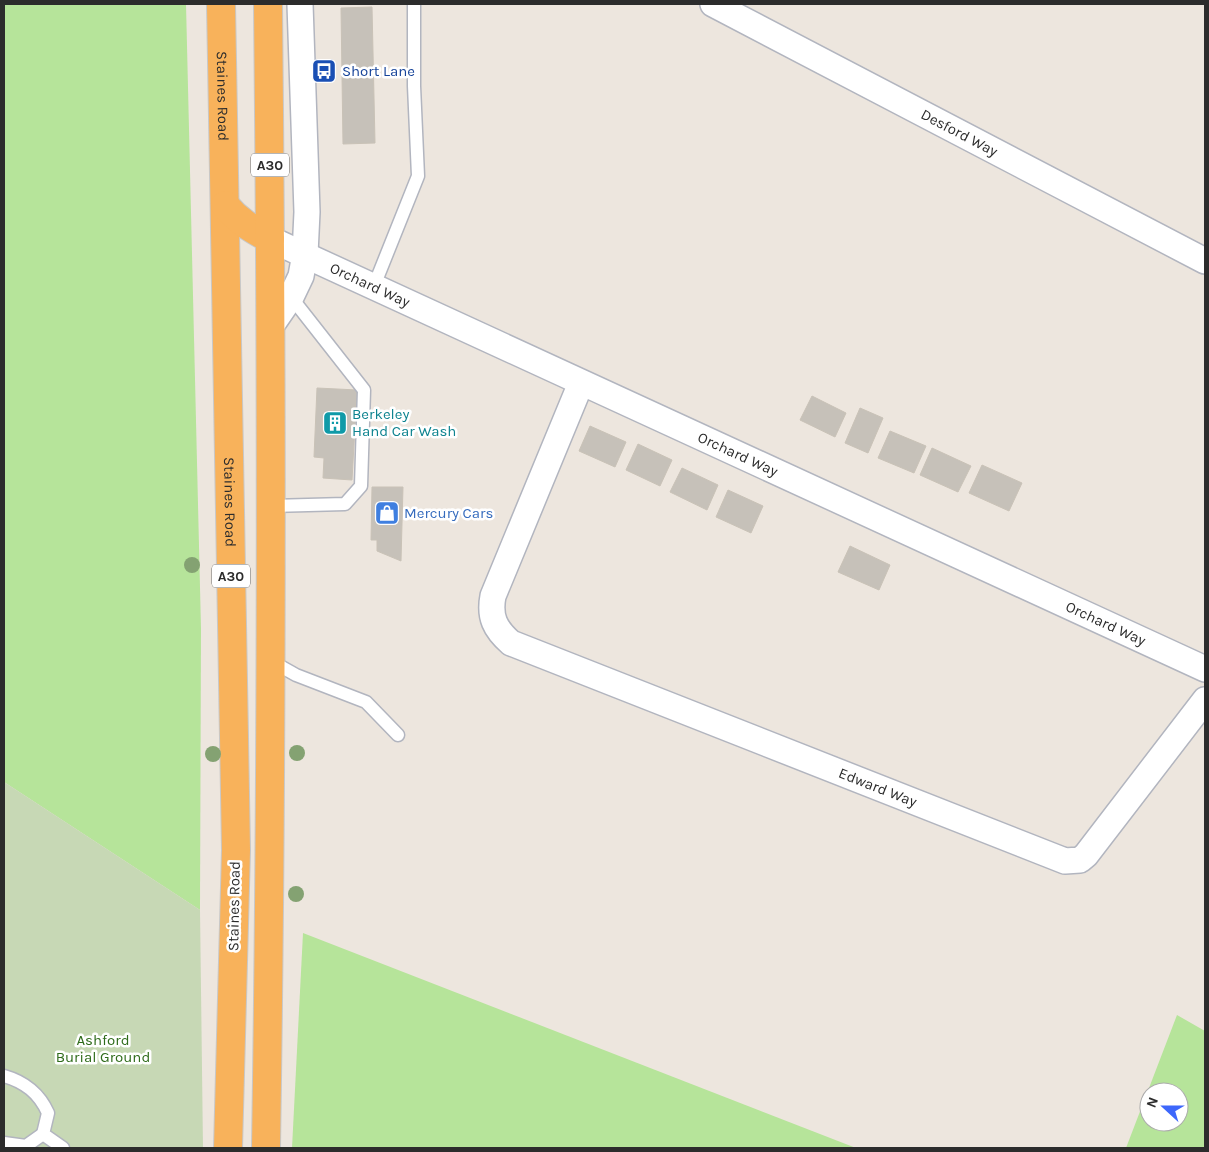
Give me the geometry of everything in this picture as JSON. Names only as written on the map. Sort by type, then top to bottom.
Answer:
[{"type":"highway","name":"Staines Road","points":[[220,4],[236,850],[228,1148]]},
{"type":"highway","name":"A30","points":[[266,1148],[271,846],[271,326],[268,4]]},
{"type":"highway","points":[[225,205],[236,218],[270,239]]},
{"type":"street","points":[[271,326],[291,297],[301,276],[305,254],[306,212],[300,4]]},
{"type":"street","name":"Desford Way","points":[[713,4],[1205,260]]},
{"type":"street","name":"Orchard Way","points":[[270,239],[1205,669]]},
{"type":"street","name":"Edward Way","points":[[581,383],[493,596],[490,609],[493,623],[511,643],[1064,861],[1080,860],[1086,855],[1205,700]]},
{"type":"lane","points":[[374,286],[418,176],[414,86],[414,4]]},
{"type":"lane","points":[[271,506],[345,504],[361,486],[364,390],[291,297]]},
{"type":"lane","points":[[271,661],[296,675],[366,702],[398,735]]},
{"type":"lane","points":[[4,1076],[29,1087],[43,1101],[48,1113],[43,1134],[26,1146],[4,1143]]},
{"type":"lane","points":[[43,1134],[63,1148]]},
{"type":"green space","points":[[4,4],[186,4],[201,629],[200,910],[4,782]]},
{"type":"green space","name":"Ashford Burial Ground","points":[[4,782],[200,910],[203,1148],[4,1148]]},
{"type":"green space","points":[[303,933],[856,1148],[292,1148]]},
{"type":"green space","points":[[1177,1015],[1205,1031],[1205,1148],[1126,1148],[1139,1114],[1139,1132],[1189,1132],[1189,1082],[1151,1082]]},
{"type":"building","points":[[372,7],[375,143],[343,144],[341,8]]},
{"type":"building","name":"Berkeley Hand Car Wash","points":[[317,388],[357,390],[352,480],[323,478],[324,458],[314,457]]},
{"type":"building","points":[[812,396],[846,413],[835,437],[800,420]]},
{"type":"building","points":[[860,408],[883,418],[868,453],[845,443]]},
{"type":"building","points":[[590,426],[626,442],[615,467],[579,451]]},
{"type":"building","points":[[890,431],[926,446],[914,473],[878,458]]},
{"type":"building","points":[[638,444],[672,460],[660,486],[626,470]]},
{"type":"building","points":[[932,448],[971,466],[958,492],[920,475]]},
{"type":"building","points":[[982,465],[1022,483],[1009,511],[969,493]]},
{"type":"building","points":[[682,468],[718,485],[707,510],[670,492]]},
{"type":"building","name":"Mercury Cars","points":[[372,487],[403,487],[401,561],[377,551],[377,540],[371,540]]},
{"type":"building","points":[[728,490],[763,506],[751,533],[716,517]]},
{"type":"building","points":[[850,546],[890,565],[879,590],[838,572]]},
{"type":"place","name":"Short Lane","points":[[324,71]]},
{"type":"place","name":"Berkeley Hand Car Wash","points":[[335,423]]},
{"type":"place","name":"Mercury Cars","points":[[387,513]]}]
